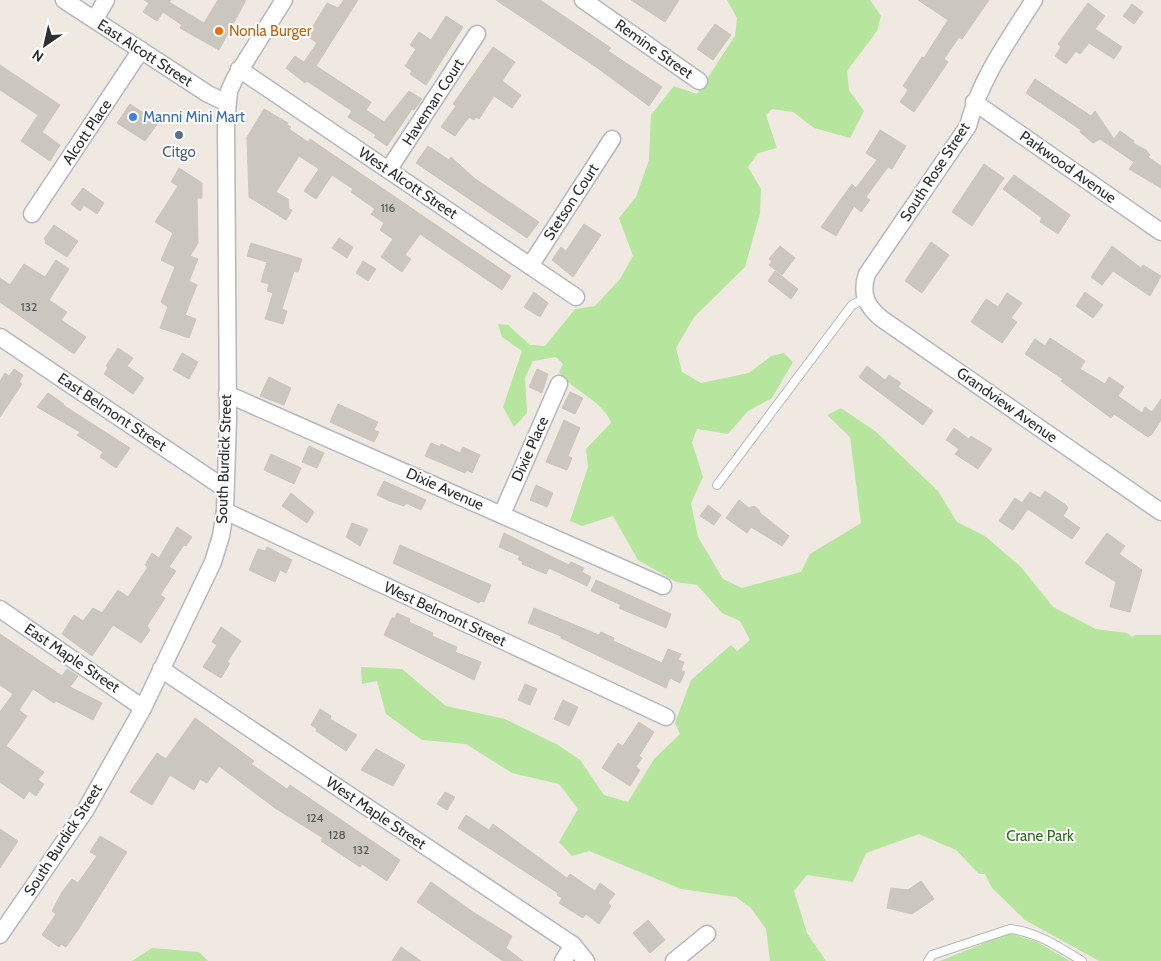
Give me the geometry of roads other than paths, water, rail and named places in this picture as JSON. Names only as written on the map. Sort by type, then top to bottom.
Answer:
[{"type":"street","name":"East Alcott Street","points":[[64,0],[208,94],[227,104]]},
{"type":"street","points":[[94,19],[106,0]]},
{"type":"street","name":"South Burdick Street","points":[[0,935],[85,811],[143,708],[213,562],[224,511],[227,394],[227,104],[229,91],[239,69],[284,0]]},
{"type":"street","name":"Remine Street","points":[[583,0],[699,81]]},
{"type":"street","name":"South Rose Street","points":[[864,295],[867,274],[968,126],[974,102],[993,64],[1034,0]]},
{"type":"street","name":"Haveman Court","points":[[389,169],[477,34]]},
{"type":"street","name":"Alcott Place","points":[[32,214],[141,50]]},
{"type":"street","name":"West Alcott Street","points":[[239,69],[576,297]]},
{"type":"street","name":"Parkwood Avenue","points":[[974,102],[1160,229]]},
{"type":"street","name":"Stetson Court","points":[[530,266],[612,139]]},
{"type":"street","name":"Grandview Avenue","points":[[864,295],[870,308],[882,319],[1161,512]]},
{"type":"street","name":"East Belmont Street","points":[[0,337],[224,488]]},
{"type":"street","name":"Dixie Place","points":[[502,514],[559,384]]},
{"type":"street","name":"Dixie Avenue","points":[[227,394],[663,586]]},
{"type":"street","name":"West Belmont Street","points":[[224,511],[666,717]]},
{"type":"street","name":"East Maple Street","points":[[0,609],[143,708]]},
{"type":"street","name":"West Maple Street","points":[[161,669],[573,945],[586,961]]},
{"type":"street","points":[[674,961],[706,934]]},
{"type":"street","points":[[562,961],[573,945]]},
{"type":"lane","points":[[717,485],[852,305],[864,295]]},
{"type":"lane","points":[[928,961],[932,955],[1010,929],[1037,936],[1082,961]]},
{"type":"place","name":"Nonla Burger","points":[[219,31]]},
{"type":"place","name":"Manni Mini Mart","points":[[133,117]]},
{"type":"place","name":"Citgo","points":[[179,135]]},
{"type":"park label","name":"Crane Park","points":[[1040,836]]}]
